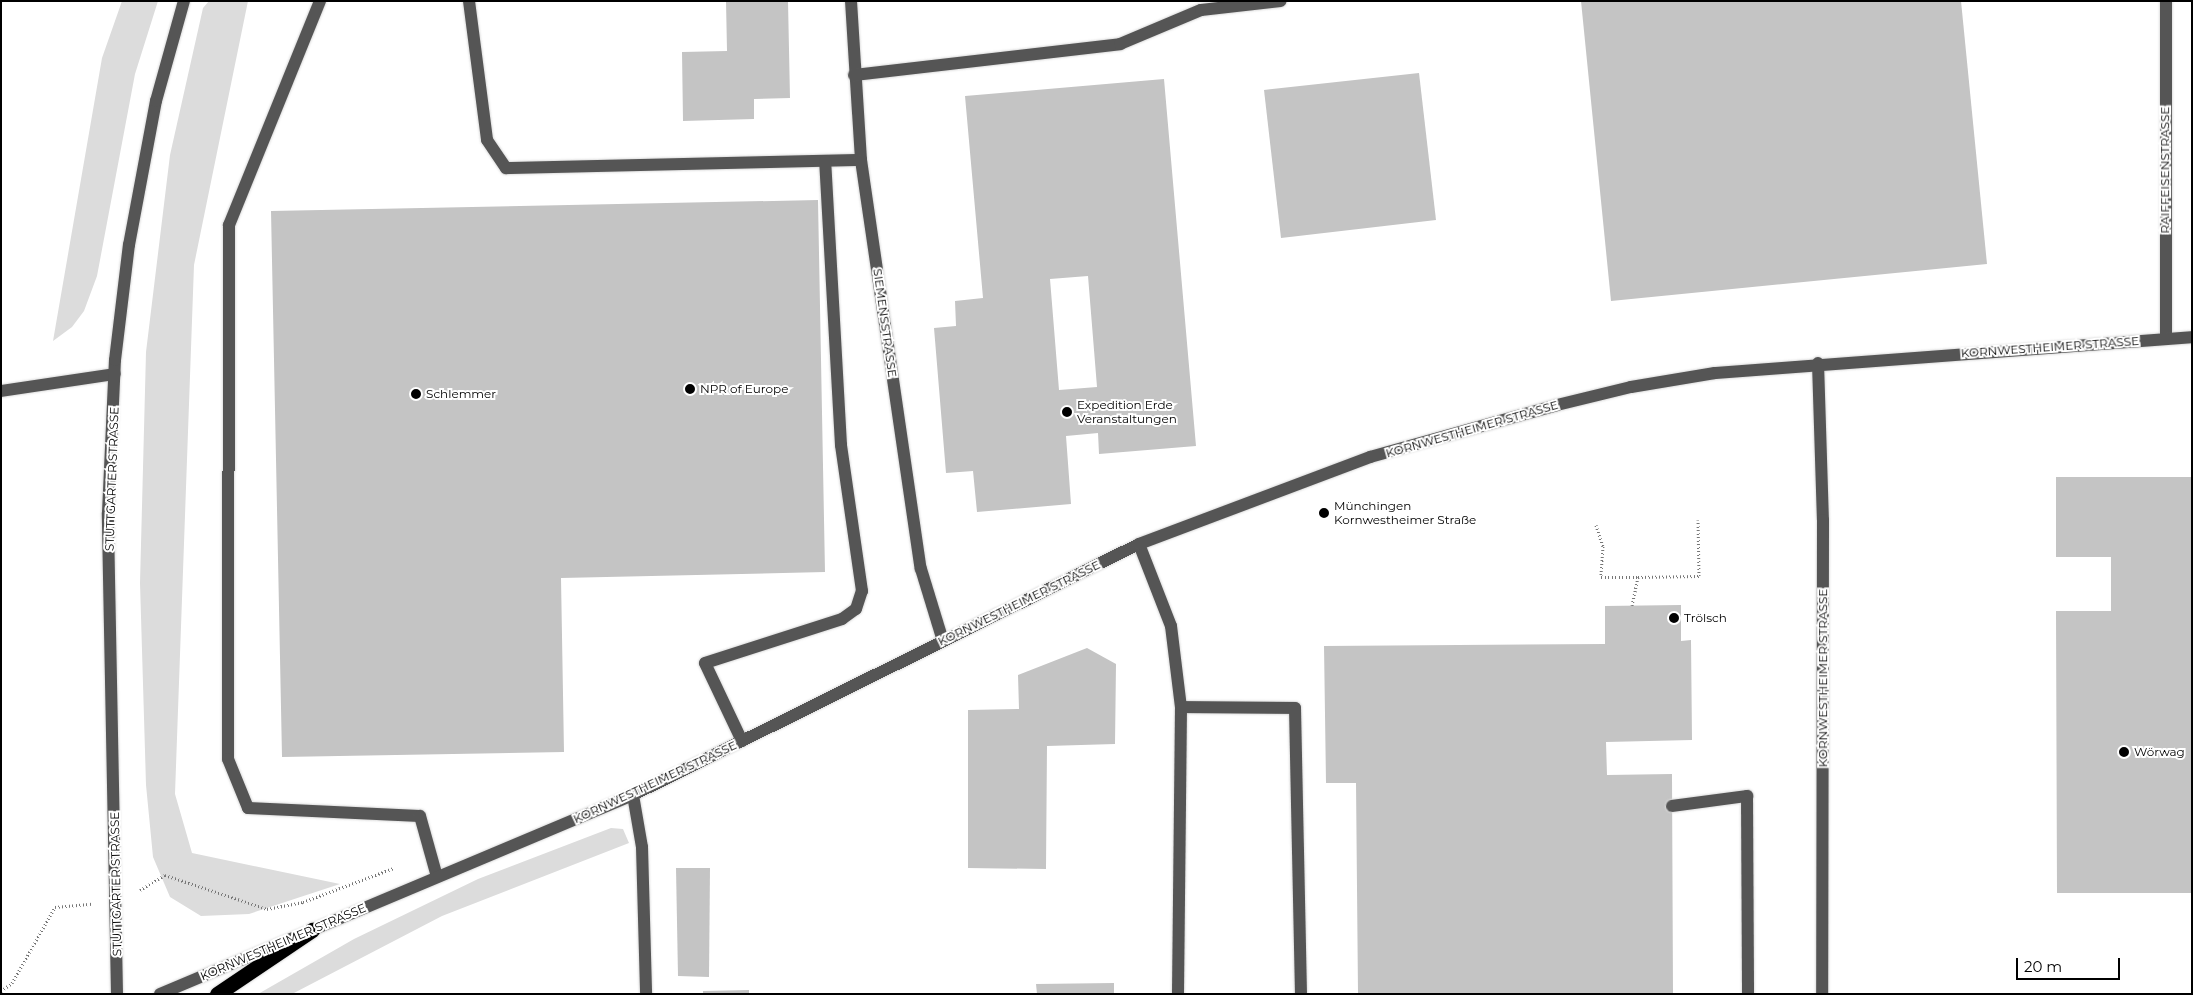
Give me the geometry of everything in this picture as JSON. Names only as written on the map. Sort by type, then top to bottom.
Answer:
[{"type":"highway","points":[[217,994],[312,930]]},
{"type":"street","name":"STUTTGARTER STRASSE","points":[[117,994],[117,903],[108,512],[115,374],[129,245],[156,101],[184,1]]},
{"type":"street","points":[[320,1],[229,225],[228,759],[248,808],[420,816],[436,877]]},
{"type":"street","points":[[469,1],[487,140],[506,168],[861,160]]},
{"type":"street","name":"SIEMENSSTRASSE","points":[[851,1],[854,75],[861,160],[921,569],[943,640]]},
{"type":"street","points":[[854,75],[1120,44],[1201,10],[1280,1]]},
{"type":"street","name":"RAIFFEISENSTRASSE","points":[[2166,1],[2166,339]]},
{"type":"street","points":[[742,742],[705,663],[842,619],[856,609],[862,591],[841,445],[825,161]]},
{"type":"street","name":"KORNWESTHEIMER STRASSE","points":[[160,994],[633,795],[1139,544],[1370,457],[1557,405],[1631,387],[1715,373],[1818,363],[2192,337]]},
{"type":"street","name":"KORNWESTHEIMER STRASSE","points":[[1818,363],[1823,520],[1822,994]]},
{"type":"street","points":[[1,391],[115,374]]},
{"type":"street","points":[[1139,544],[1171,626],[1181,707],[1178,994]]},
{"type":"street","points":[[1181,707],[1295,708],[1301,994]]},
{"type":"street","points":[[633,795],[642,847],[646,994]]},
{"type":"street","points":[[1672,806],[1747,796],[1748,994]]},
{"type":"path","points":[[1596,525],[1603,546],[1601,577],[1699,576],[1698,520]]},
{"type":"path","points":[[1632,606],[1638,577]]},
{"type":"path","points":[[1,991],[12,983],[54,907],[117,903],[165,875],[267,909],[302,902],[392,867],[436,877]]},
{"type":"shaded area","points":[[122,1],[158,1],[135,74],[97,276],[84,311],[72,327],[53,341],[102,58]]},
{"type":"shaded area","points":[[209,1],[248,1],[194,265],[175,794],[192,853],[340,884],[249,914],[201,916],[170,897],[153,857],[146,785],[140,583],[146,352],[170,155],[203,8]]},
{"type":"shaded area","points":[[611,828],[623,829],[629,843],[442,916],[292,994],[258,994],[354,939],[478,879]]},
{"type":"building","points":[[726,1],[788,1],[790,98],[754,99],[754,119],[683,121],[682,52],[727,51]]},
{"type":"building","points":[[1581,1],[1961,1],[1987,264],[1611,301]]},
{"type":"building","points":[[1419,73],[1436,220],[1281,238],[1264,90]]},
{"type":"building","points":[[1164,79],[1196,446],[1099,454],[1098,433],[1066,436],[1071,504],[977,512],[973,471],[946,473],[934,328],[956,326],[955,301],[983,298],[965,96]],"holes":[[[1088,276],[1097,387],[1059,390],[1050,279]]]},
{"type":"building","name":"Schlemmer","points":[[818,200],[825,572],[561,578],[564,752],[282,757],[271,211]]},
{"type":"building","name":"Wörwag","points":[[2056,477],[2192,477],[2192,893],[2057,893],[2056,611],[2111,611],[2111,557],[2056,557]]},
{"type":"building","points":[[1681,605],[1681,641],[1691,640],[1692,740],[1606,742],[1607,775],[1672,774],[1673,994],[1358,994],[1356,783],[1326,783],[1324,646],[1605,644],[1605,606]]},
{"type":"building","points":[[1087,648],[1116,664],[1115,744],[1047,746],[1046,869],[968,868],[968,710],[1019,709],[1018,675]]},
{"type":"building","points":[[676,868],[710,868],[709,977],[678,976]]},
{"type":"building","points":[[1114,983],[1114,994],[1037,994],[1036,984]]},
{"type":"building","points":[[749,990],[749,994],[703,994],[703,991]]},
{"type":"place","name":"NPR of Europe","points":[[690,389]]},
{"type":"place","name":"Schlemmer","points":[[416,394]]},
{"type":"place","name":"Expedition Erde Veranstaltungen","points":[[1067,412]]},
{"type":"place","name":"Münchingen Kornwestheimer Straße","points":[[1324,513]]},
{"type":"place","name":"Trölsch","points":[[1674,618]]},
{"type":"place","name":"Wörwag","points":[[2124,752]]}]
